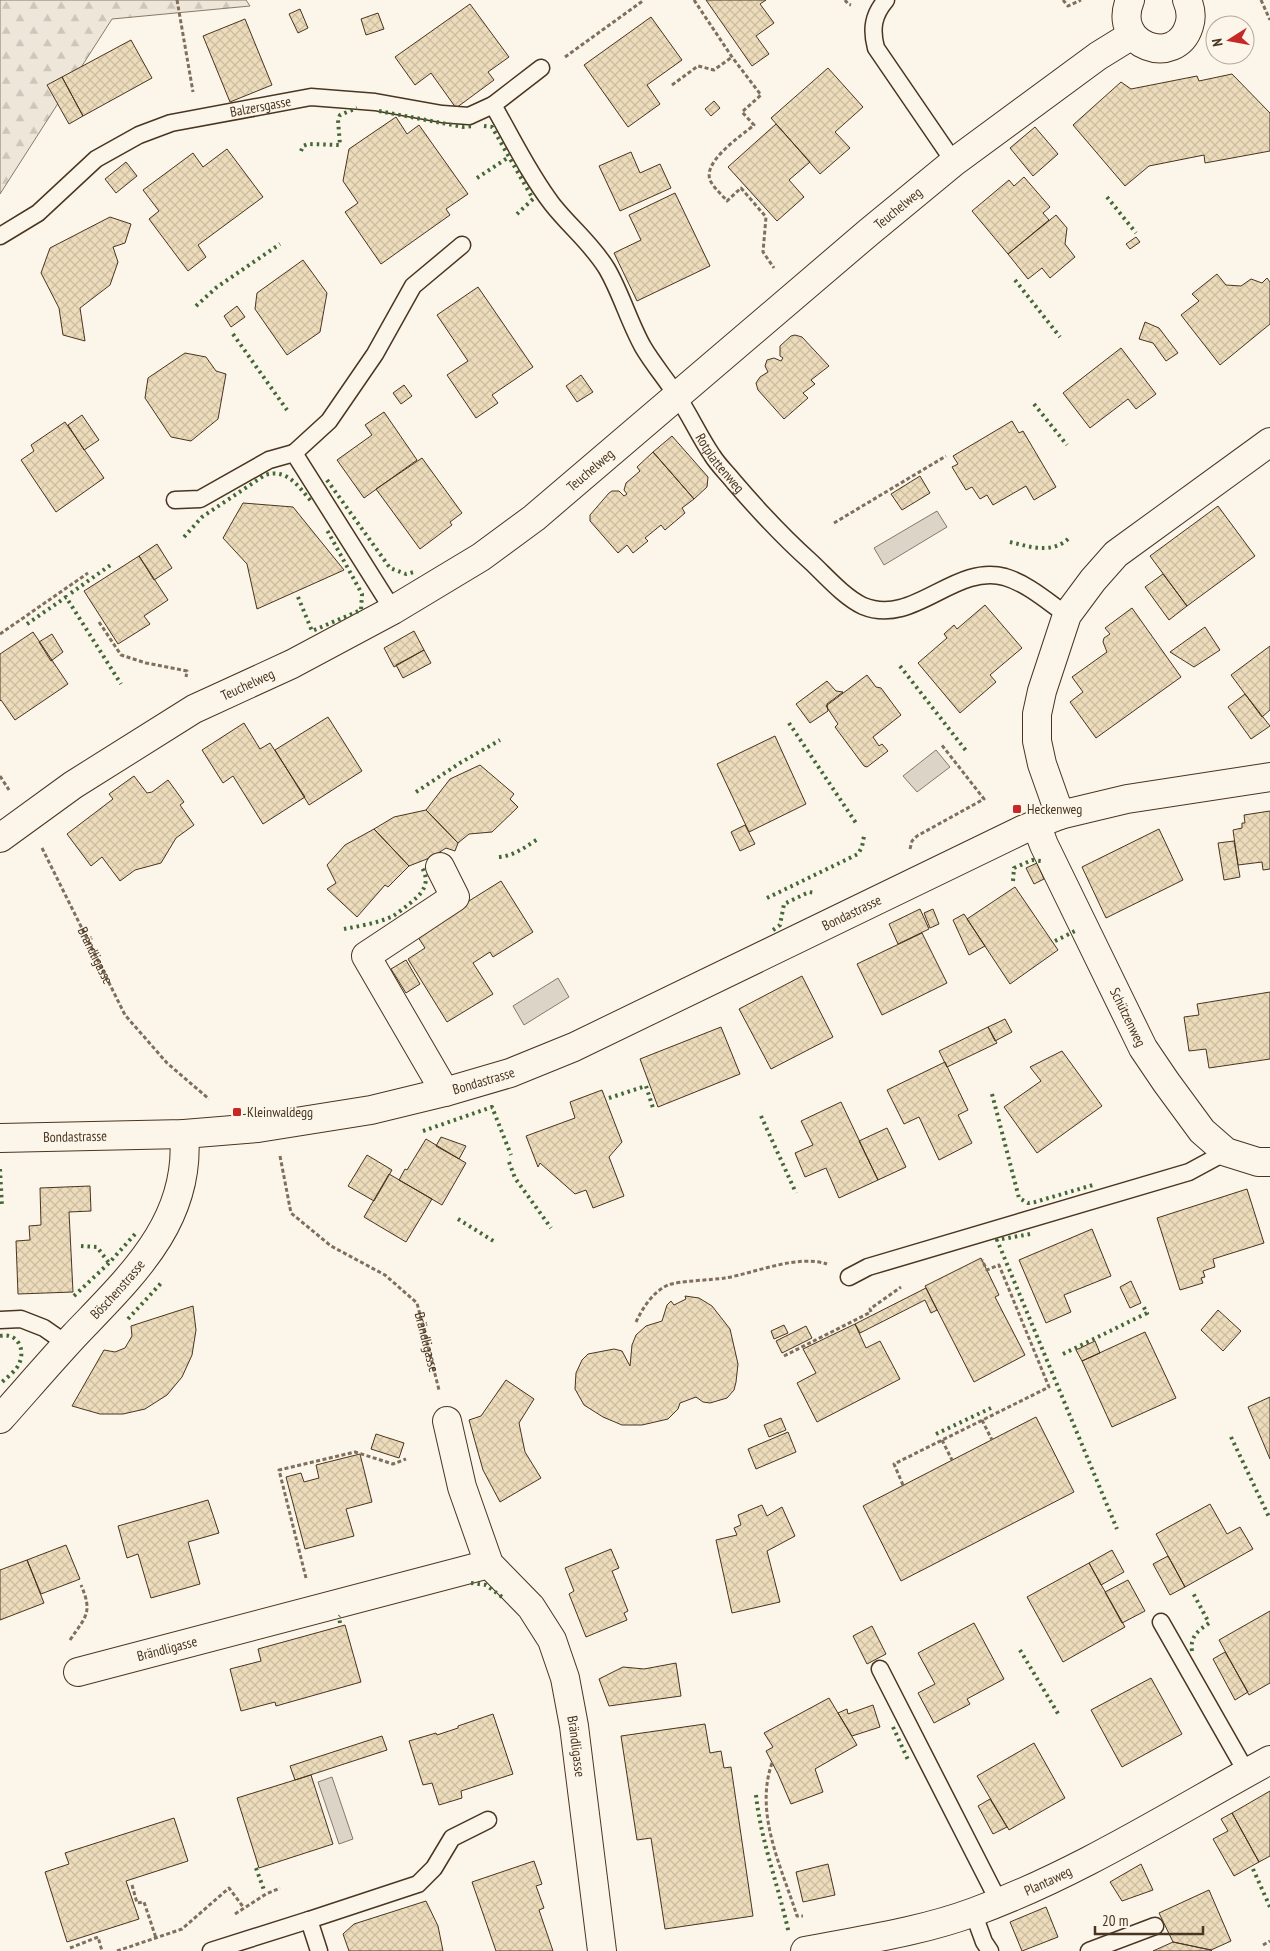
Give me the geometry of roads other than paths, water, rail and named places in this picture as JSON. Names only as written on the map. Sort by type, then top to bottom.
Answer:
[{"type":"street","points":[[1130,0],[1126,17],[1132,35],[1140,43],[1150,48],[1161,49],[1172,46],[1188,32],[1191,12],[1187,0]]},
{"type":"street","name":"Teuchelweg","points":[[0,838],[72,785],[194,709],[292,664],[393,610],[481,557],[534,518],[954,162],[1098,56],[1132,35]]},
{"type":"street","points":[[1048,820],[1042,764],[1037,741],[1038,714],[1042,691],[1068,615],[1093,580],[1116,554],[1270,442]]},
{"type":"street","name":"Bondastrasse","points":[[0,1138],[184,1134],[258,1128],[371,1110],[445,1092],[510,1073],[574,1046],[1022,830],[1048,820],[1127,799],[1270,777]]},
{"type":"street","name":"Schützenweg","points":[[1048,820],[1044,845],[1143,1048],[1202,1131],[1226,1152],[1258,1162],[1270,1162]]},
{"type":"street","name":"Bondastrasse","points":[[440,867],[455,897],[366,956],[445,1092]]},
{"type":"street","name":"Böschenstrasse","points":[[0,1418],[138,1268],[160,1237],[182,1186],[186,1152],[184,1134]]},
{"type":"street","name":"Brändligasse","points":[[447,1421],[462,1487],[489,1564],[531,1607],[552,1640],[565,1678],[574,1726],[602,1951]]},
{"type":"street","name":"Brändligasse","points":[[78,1672],[489,1564]]},
{"type":"street","name":"Plantaweg","points":[[805,1951],[910,1930],[973,1912],[1047,1883],[1259,1767]]},
{"type":"lane","points":[[886,0],[879,9],[873,27],[876,48],[954,162]]},
{"type":"lane","name":"Balzersgasse","points":[[0,236],[38,213],[96,159],[139,135],[172,122],[311,97],[375,102],[442,114],[469,116],[493,105],[541,68]]},
{"type":"lane","name":"Rotplattenweg","points":[[493,105],[529,170],[552,204],[591,246],[608,271],[627,317],[644,348],[678,396],[713,456],[756,507],[791,544],[846,594],[862,605],[873,609],[896,609],[908,606],[974,576],[988,575],[1005,578],[1025,586],[1068,615]]},
{"type":"lane","points":[[175,500],[200,500],[269,460],[294,453],[329,420],[375,354],[413,286],[462,245]]},
{"type":"lane","points":[[294,453],[393,610]]},
{"type":"lane","points":[[849,1276],[868,1268],[972,1236],[1188,1172],[1226,1152]]},
{"type":"lane","points":[[0,1320],[21,1320],[44,1328],[67,1344]]},
{"type":"lane","points":[[1161,1622],[1259,1767]]},
{"type":"lane","points":[[880,1669],[999,1902]]},
{"type":"lane","points":[[211,1951],[418,1884],[434,1868],[452,1838],[488,1820]]},
{"type":"lane","points":[[973,1912],[984,1942],[990,1951]]},
{"type":"lane","points":[[309,1920],[319,1951]]},
{"type":"lane","points":[[1089,1951],[1156,1926]]},
{"type":"place","name":"Heckenweg","points":[[1017,809]]},
{"type":"place","name":"Kleinwaldegg","points":[[237,1112]]}]
